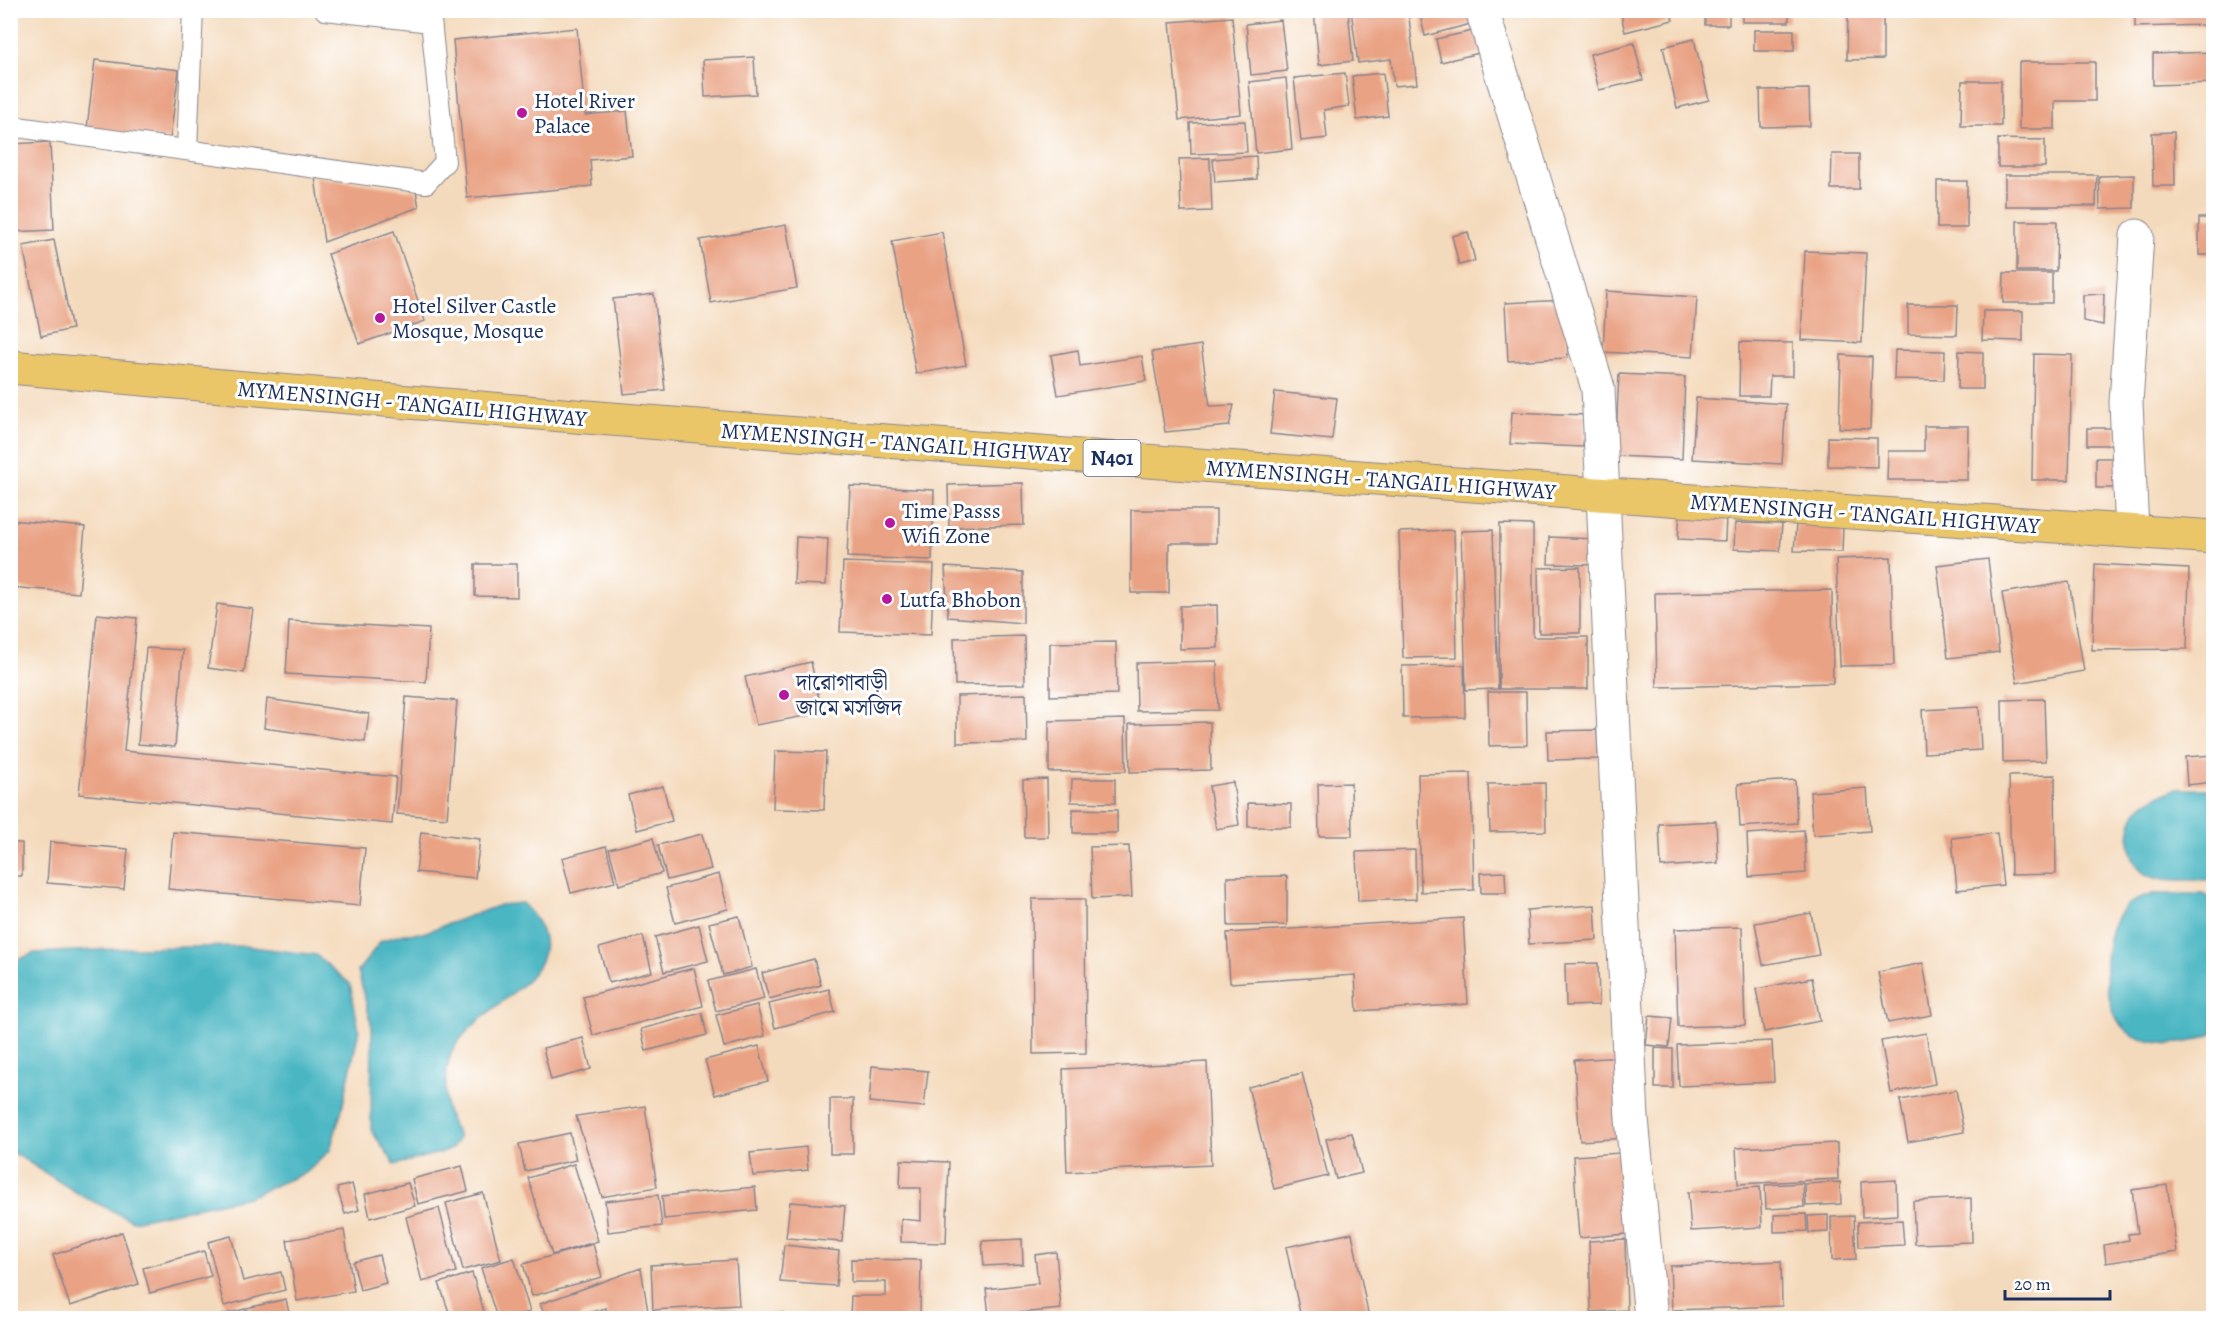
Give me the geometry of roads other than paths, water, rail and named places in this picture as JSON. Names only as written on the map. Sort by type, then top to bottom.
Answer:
[{"type":"highway","name":"MYMENSINGH - TANGAIL HIGHWAY","points":[[10,367],[490,411],[1603,496],[2214,537]]},
{"type":"street","points":[[1482,10],[1507,82],[1598,388],[1632,1119],[1651,1318]]},
{"type":"street","points":[[2132,531],[2126,403],[2137,236]]},
{"type":"lane","points":[[187,150],[193,10]]},
{"type":"lane","points":[[10,126],[426,183],[445,162],[431,16],[325,10]]},
{"type":"water","points":[[2176,789],[2213,789],[2213,880],[2159,879],[2143,873],[2132,857],[2129,836],[2134,817],[2139,809],[2156,797]]},
{"type":"water","points":[[2153,894],[2202,894],[2213,898],[2213,1033],[2201,1039],[2174,1044],[2144,1040],[2134,1036],[2121,1025],[2109,998],[2106,963],[2112,929],[2118,915],[2127,905]]},
{"type":"water","points":[[522,903],[541,927],[545,949],[537,968],[522,985],[464,1035],[451,1054],[446,1079],[446,1108],[459,1138],[450,1150],[395,1165],[371,1130],[372,1027],[358,971],[381,941],[404,934],[423,933],[500,905]]},
{"type":"water","points":[[244,946],[316,955],[350,984],[359,1030],[342,1109],[330,1150],[307,1172],[248,1197],[133,1221],[82,1196],[11,1151],[11,963],[34,953]]},
{"type":"place","name":"Hotel River Palace","points":[[522,113]]},
{"type":"place","name":"Hotel Silver Castle Mosque, Mosque","points":[[380,318]]},
{"type":"place","name":"Time Passs Wifi Zone","points":[[890,523]]},
{"type":"place","name":"Lutfa Bhobon","points":[[887,599]]},
{"type":"place","name":"দারোগাবাড়ী জামে মসজিদ","points":[[784,695]]}]
